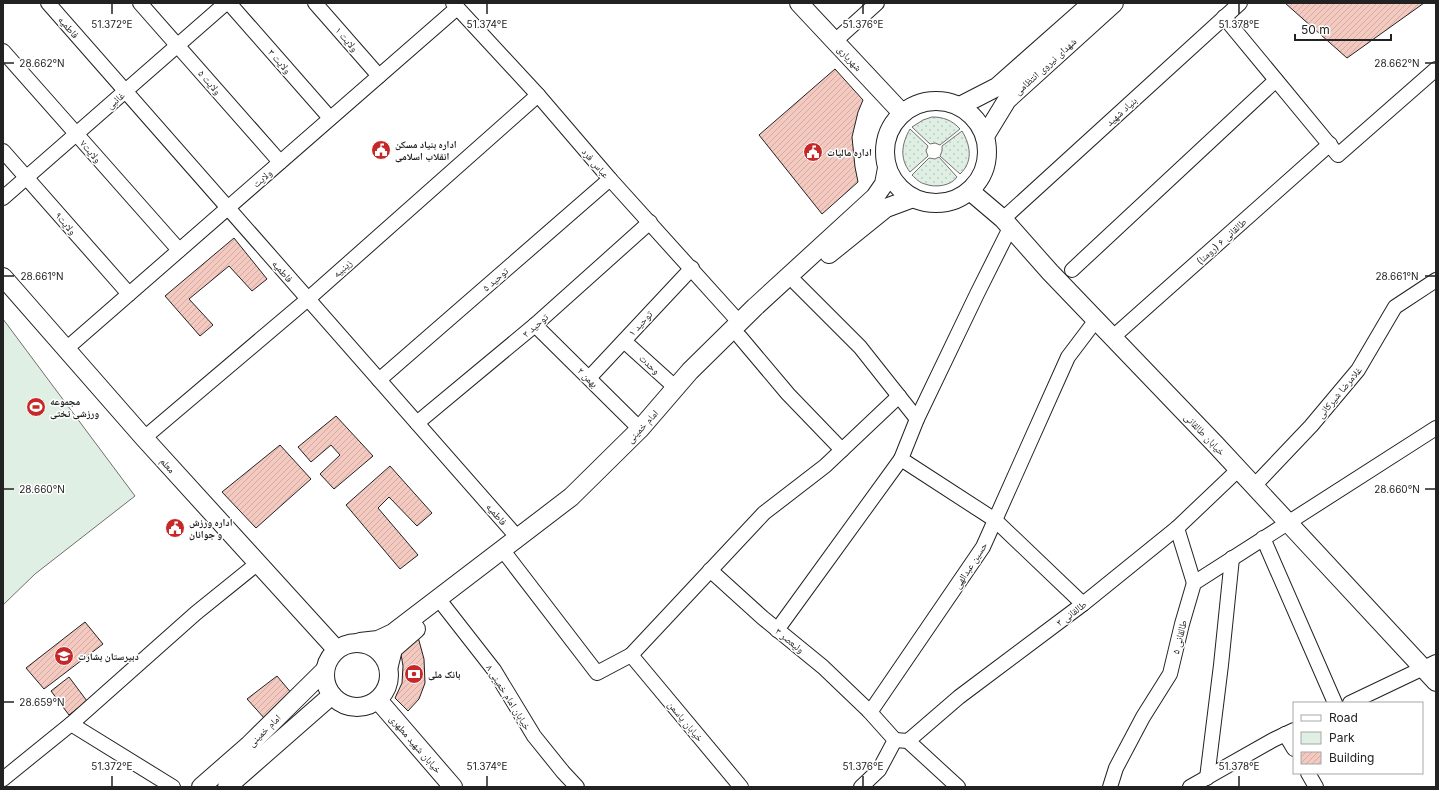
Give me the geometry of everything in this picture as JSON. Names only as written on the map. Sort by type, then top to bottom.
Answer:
[{"type":"main road","name":"شهریاری","points":[[798,3],[902,113]]},
{"type":"main road","name":"شهدای نیروی انتظامی","points":[[960,106],[997,87],[1092,3]]},
{"type":"main road","name":"شهدای نیروی انتظامی","points":[[985,136],[1007,100],[1114,3]]},
{"type":"main road","points":[[940,101],[960,106],[975,118],[985,136],[988,156],[982,175],[970,191],[953,201],[932,203],[913,198],[897,186],[887,168],[885,148],[890,129],[902,113],[920,103],[940,101]]},
{"type":"main road","name":"امام خمینی","points":[[360,642],[378,640],[393,633],[571,497],[640,429],[690,371],[740,329],[875,197],[884,184],[887,168]]},
{"type":"main road","name":"خیابان طالقانی","points":[[970,191],[1007,224],[1050,272],[1239,469],[1287,522],[1429,665],[1436,682]]},
{"type":"main road","name":"امام خمینی","points":[[389,665],[393,649],[444,606],[508,557],[579,506],[648,437],[700,378],[740,329],[761,315],[826,256],[886,208],[913,198]]},
{"type":"main road","name":"معلم","points":[[3,277],[144,438],[336,649]]},
{"type":"main road","points":[[360,642],[373,646],[383,654],[389,665],[390,678],[386,690],[378,700],[367,706],[354,707],[342,704],[332,695],[326,684],[324,671],[328,659],[336,649],[348,643],[360,642]]},
{"type":"main road","name":"امام خمینی","points":[[201,787],[249,745],[324,671]]},
{"type":"main road","name":"امام خمینی","points":[[227,787],[332,695]]},
{"type":"main road","name":"خیابان شهید مطهری","points":[[378,700],[453,787]]},
{"type":"street","name":"فاطمیه","points":[[48,3],[518,538]]},
{"type":"street","name":"ولایت ۵","points":[[140,3],[280,162]]},
{"type":"street","name":"غائبی","points":[[3,198],[228,3]]},
{"type":"street","name":"ولایت ۳","points":[[228,3],[330,118]]},
{"type":"street","name":"ولایت ۱","points":[[315,3],[379,76]]},
{"type":"street","points":[[835,41],[877,3]]},
{"type":"street","name":"بنیاد شهید","points":[[1007,224],[1240,3]]},
{"type":"street","name":"ولایت","points":[[66,349],[379,76],[455,5]]},
{"type":"street","name":"عباس فرد","points":[[455,5],[538,95],[610,179],[692,268],[740,329],[788,394],[842,450]]},
{"type":"street","points":[[1224,17],[1338,155],[1436,69]]},
{"type":"street","name":"ولایت۷","points":[[3,51],[178,250]]},
{"type":"street","points":[[1072,270],[1276,80]]},
{"type":"street","name":"زینبیه","points":[[144,438],[308,299],[538,95]]},
{"type":"street","name":"طالقانی ۶ (رومنا)","points":[[1113,337],[1330,144]]},
{"type":"street","name":"ولایت۹","points":[[3,151],[129,294]]},
{"type":"street","name":"توحید ۵","points":[[379,380],[610,179]]},
{"type":"street","name":"توحید ۳","points":[[417,422],[535,325],[650,222]]},
{"type":"street","points":[[777,630],[901,459],[918,419],[977,294],[1007,224]]},
{"type":"street","name":"توحید ۱","points":[[589,378],[692,268]]},
{"type":"street","name":"غلامرضا شیرکانی","points":[[1254,486],[1311,426],[1358,370],[1395,307],[1436,280]]},
{"type":"street","points":[[796,284],[860,347],[918,419]]},
{"type":"street","name":"حسین عبدالهی","points":[[869,711],[873,708],[983,547],[1068,357],[1096,320]]},
{"type":"street","name":"بهمن ۲","points":[[535,325],[640,429]]},
{"type":"street","name":"وحدت","points":[[624,341],[676,388]]},
{"type":"street","points":[[508,557],[597,673],[631,655],[764,513],[825,466],[899,396]]},
{"type":"street","points":[[1177,528],[1194,583],[1287,522],[1436,428]]},
{"type":"street","points":[[901,459],[995,520],[1083,604]]},
{"type":"street","name":"طالقانی ۳","points":[[902,740],[1083,604],[1177,528],[1239,469]]},
{"type":"street","points":[[1263,538],[1335,702]]},
{"type":"street","points":[[1207,778],[1232,558]]},
{"type":"street","points":[[3,779],[71,724],[196,613],[258,563]]},
{"type":"street","name":"ولیعصر ۳","points":[[710,570],[763,618],[823,667],[869,711]]},
{"type":"street","name":"طالقانی ۵","points":[[1110,787],[1116,768],[1140,723],[1170,674],[1194,583]]},
{"type":"street","name":"خیابان امام خمینی ۸","points":[[444,606],[494,670],[534,736],[577,787]]},
{"type":"street","name":"خیابان یاسمن","points":[[631,655],[741,787]]},
{"type":"street","points":[[1352,702],[1429,665]]},
{"type":"street","points":[[869,711],[958,787]]},
{"type":"street","points":[[71,724],[173,787]]},
{"type":"street","points":[[1190,787],[1290,732],[1293,745]]},
{"type":"street","points":[[861,787],[879,770],[902,740]]},
{"type":"street","points":[[1309,774],[1316,787]]},
{"type":"green space","points":[[932,117],[954,123],[960,129],[940,145],[935,143],[930,144],[912,127],[923,120]]},
{"type":"green space","points":[[910,129],[928,146],[926,151],[928,156],[910,172],[904,161],[903,150],[905,140]]},
{"type":"green space","points":[[962,131],[969,148],[969,159],[960,174],[940,156],[942,146]]},
{"type":"green space","points":[[939,157],[957,177],[951,182],[938,186],[929,185],[920,182],[912,175],[929,158],[935,159]]},
{"type":"green space","name":"مجموعه ورزشی تختی","points":[[3,319],[135,496],[35,574],[3,605]]},
{"type":"building","points":[[1285,3],[1424,3],[1347,58]]},
{"type":"building","name":"اداره مالیات","points":[[835,69],[863,100],[858,112],[852,137],[858,182],[822,214],[759,135]]},
{"type":"building","points":[[234,238],[267,279],[252,291],[229,266],[189,299],[213,325],[200,336],[165,296]]},
{"type":"building","points":[[336,416],[373,456],[334,489],[320,474],[340,455],[331,445],[311,462],[298,447]]},
{"type":"building","points":[[280,445],[311,479],[256,528],[222,492]]},
{"type":"building","points":[[390,466],[432,513],[417,526],[389,497],[378,508],[418,555],[400,569],[346,505]]},
{"type":"building","name":"دبیرستان بشارت","points":[[85,622],[103,644],[44,689],[26,668]]},
{"type":"building","name":"بانک ملی","points":[[418,637],[424,659],[425,683],[419,699],[408,711],[395,698],[402,683],[403,666],[400,648]]},
{"type":"building","points":[[277,676],[293,695],[265,719],[247,699]]},
{"type":"building","points":[[69,677],[87,701],[69,715],[51,691]]},
{"type":"place","name":"اداره بنیاد مسکن انقلاب اسلامی","points":[[381,150]]},
{"type":"place","name":"اداره مالیات","points":[[813,152]]},
{"type":"place","name":"مجموعه ورزشی تختی","points":[[36,407]]},
{"type":"place","name":"اداره ورزش و جوانان","points":[[175,528]]},
{"type":"place","name":"دبیرستان بشارت","points":[[64,656]]},
{"type":"place","name":"بانک ملی","points":[[414,674]]}]
